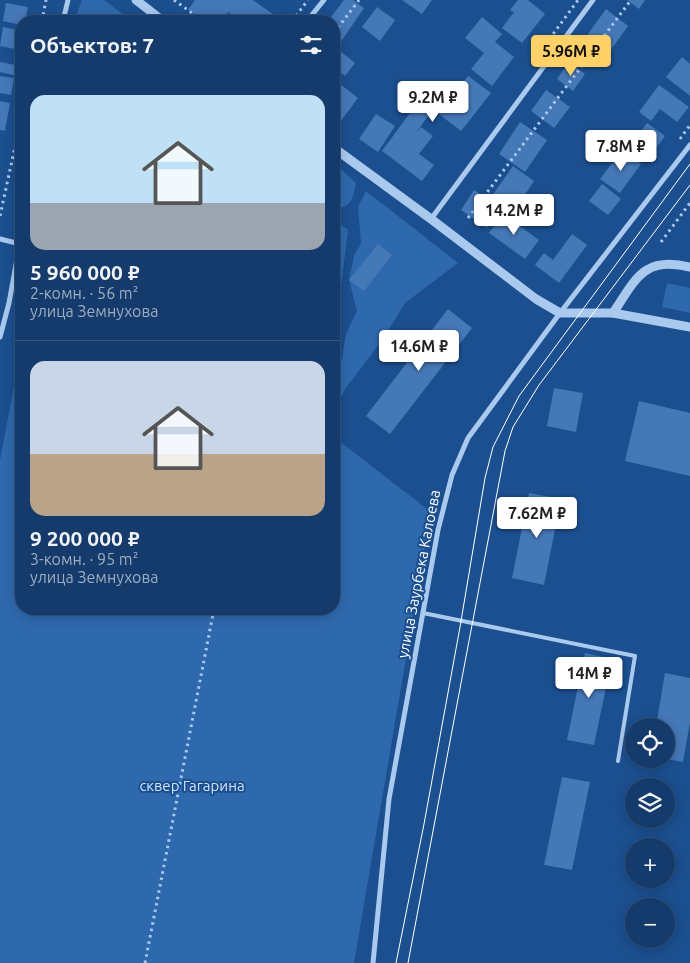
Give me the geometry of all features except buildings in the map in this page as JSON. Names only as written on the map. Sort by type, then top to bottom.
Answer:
[{"type":"street","points":[[64,15],[68,0]]},
{"type":"street","points":[[136,0],[156,15]]},
{"type":"street","points":[[312,15],[324,0]]},
{"type":"street","points":[[431,219],[593,0]]},
{"type":"street","name":"улица Заурбека Калоева","points":[[373,963],[389,799],[438,530],[452,475],[468,438],[560,313],[690,145]]},
{"type":"street","points":[[340,152],[536,299],[560,313],[613,313],[690,327]]},
{"type":"street","points":[[0,239],[15,243]]},
{"type":"street","points":[[613,313],[640,274],[656,265],[677,264],[690,267]]},
{"type":"street","points":[[0,337],[15,271]]},
{"type":"lane","points":[[423,613],[635,656],[618,761]]},
{"type":"path","points":[[43,15],[46,0]]},
{"type":"path","points":[[174,0],[195,15]]},
{"type":"path","points":[[340,25],[358,0]]},
{"type":"path","points":[[468,218],[631,0]]},
{"type":"path","points":[[0,216],[15,147]]},
{"type":"path","points":[[661,242],[690,202]]},
{"type":"path","points":[[145,963],[213,615]]},
{"type":"green space","points":[[82,0],[104,0],[124,15],[76,15]]},
{"type":"green space","points":[[340,168],[356,183],[351,201],[340,208]]},
{"type":"green space","points":[[366,191],[458,263],[405,303],[383,339],[345,389],[340,399],[340,364],[346,334],[357,311],[349,280],[354,256],[361,243],[358,207]]},
{"type":"green space","points":[[340,224],[348,230],[340,295]]},
{"type":"green space","points":[[667,283],[690,288],[690,313],[662,307]]},
{"type":"green space","name":"сквер Гагарина","points":[[15,381],[15,615],[340,615],[340,442],[431,512],[354,963],[0,963],[0,460]]},
{"type":"tram line","points":[[396,963],[424,824],[485,478],[493,447],[519,396],[690,164]]},
{"type":"tram line","points":[[408,963],[505,451],[513,427],[539,385],[690,185]]}]
